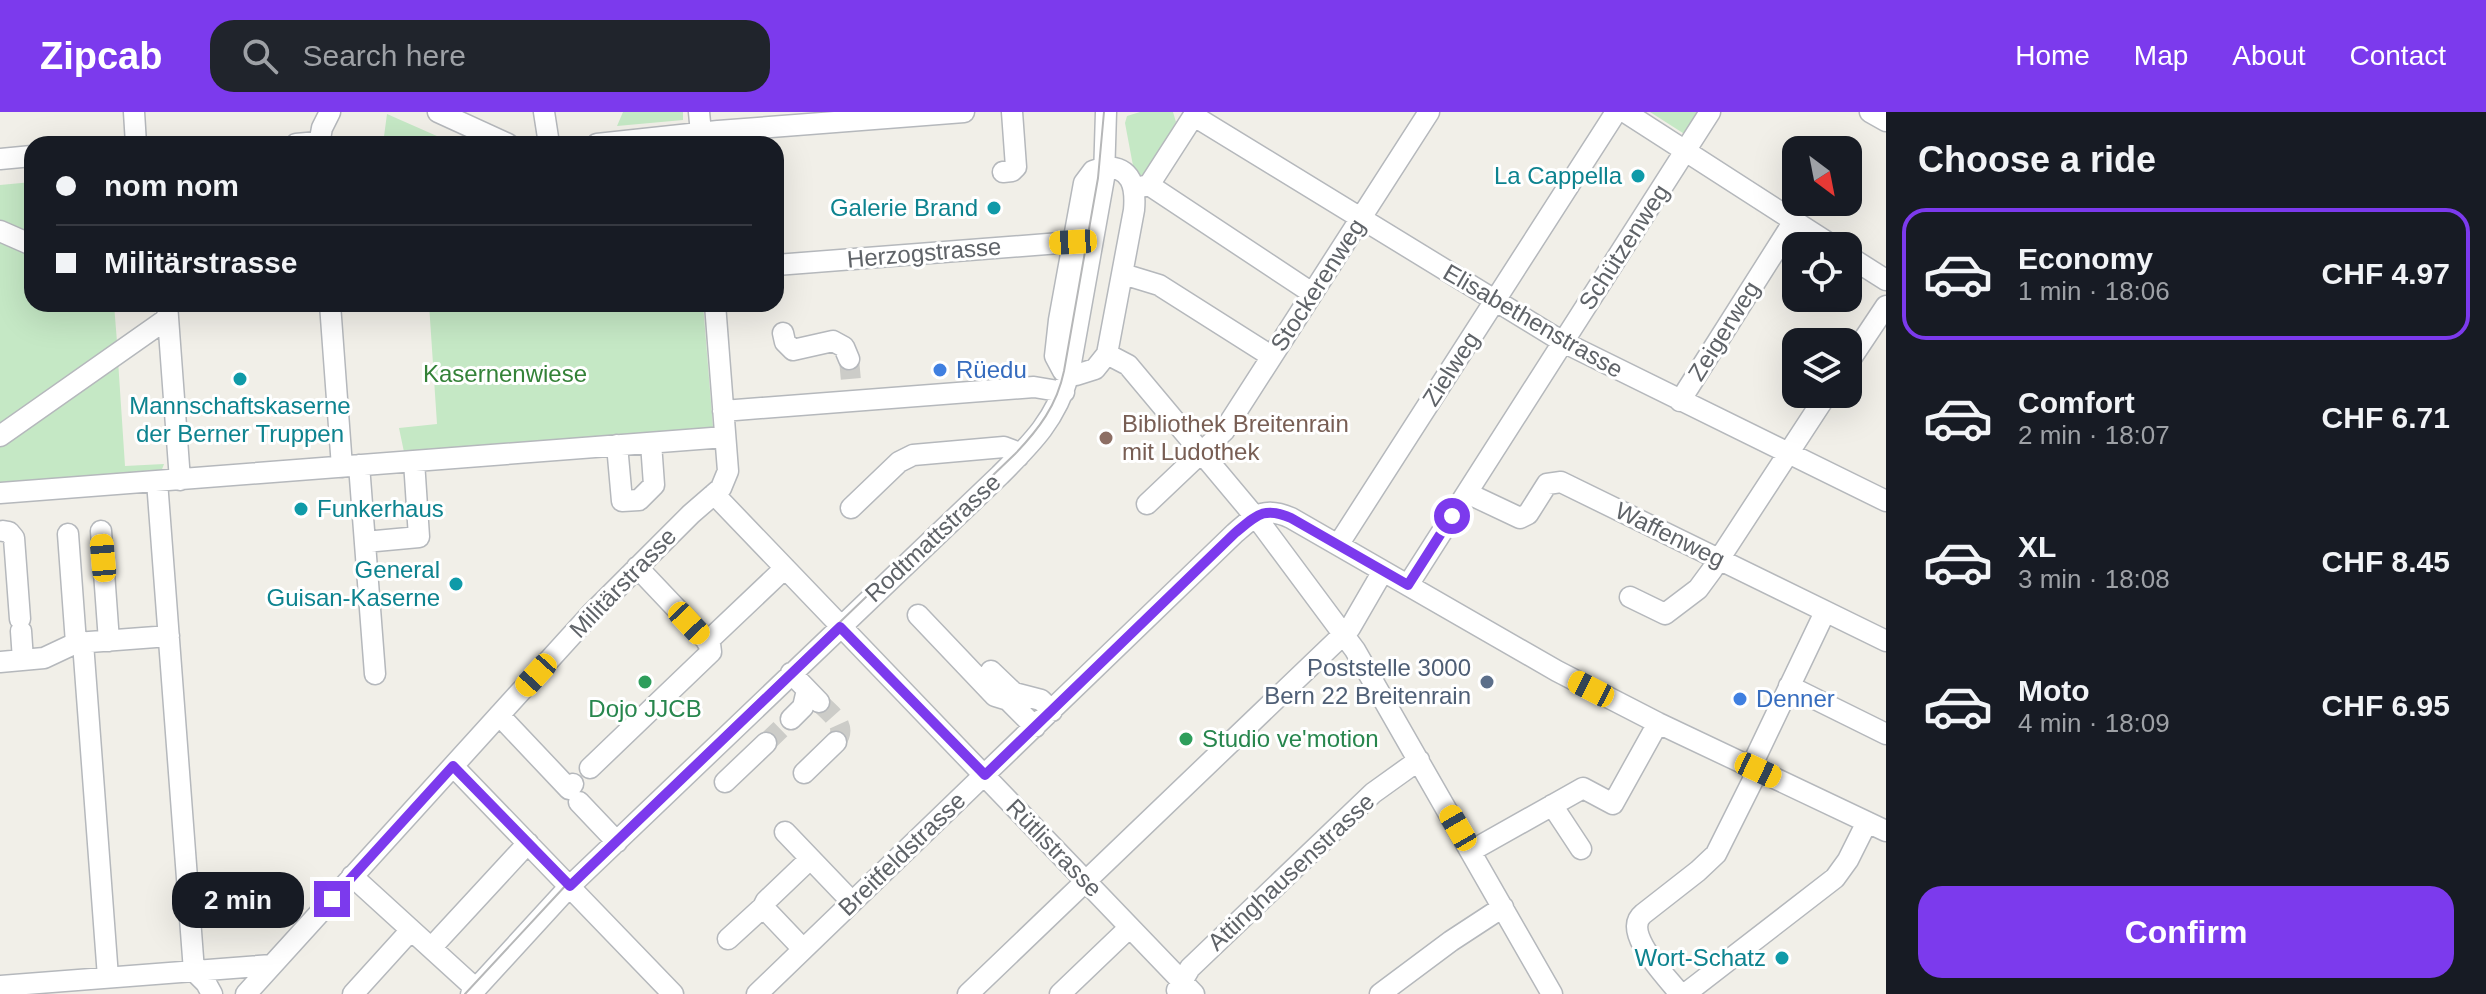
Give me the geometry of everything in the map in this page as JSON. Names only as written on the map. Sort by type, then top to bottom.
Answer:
[{"type":"street","points":[[134,112],[136,136]]},
{"type":"street","points":[[321,136],[330,112]]},
{"type":"street","points":[[438,112],[490,136]]},
{"type":"street","points":[[544,112],[548,136]]},
{"type":"street","points":[[699,112],[702,136]]},
{"type":"street","points":[[713,136],[773,119],[964,112]]},
{"type":"street","points":[[1003,172],[1012,171],[1017,166],[1012,112]]},
{"type":"street","name":"Rodtmattstrasse","points":[[474,992],[570,886],[1018,457],[1049,422],[1066,383],[1105,167],[1106,112]]},
{"type":"street","name":"Stockerenweg","points":[[1147,504],[1224,431],[1429,112]]},
{"type":"street","name":"Zielweg","points":[[1338,545],[1616,112]]},
{"type":"street","points":[[1625,112],[1811,232]]},
{"type":"street","name":"Schützenweg","points":[[1408,585],[1710,112]]},
{"type":"street","points":[[1870,112],[1886,121]]},
{"type":"street","points":[[723,411],[852,391],[1034,387],[1066,383],[1089,372],[1100,365],[1107,354],[1142,186],[1195,114]]},
{"type":"street","name":"Elisabethenstrasse","points":[[1195,114],[1563,342],[1886,501]]},
{"type":"street","points":[[0,159],[24,157]]},
{"type":"street","points":[[1066,383],[1055,345],[1085,180],[1093,171],[1105,167],[1119,168],[1142,186],[1312,293]]},
{"type":"street","name":"Zeigerweg","points":[[1680,401],[1794,221]]},
{"type":"street","points":[[0,231],[24,242]]},
{"type":"street","name":"Herzogstrasse","points":[[784,264],[1073,242]]},
{"type":"street","points":[[1862,265],[1886,280]]},
{"type":"street","points":[[1123,274],[1159,285],[1271,356]]},
{"type":"street","points":[[1862,342],[1886,306]]},
{"type":"street","points":[[0,436],[162,312]]},
{"type":"street","points":[[167,312],[180,480]]},
{"type":"street","points":[[331,312],[350,466],[365,542],[375,674]]},
{"type":"street","name":"Militärstrasse","points":[[246,994],[637,567],[726,480],[728,471],[716,312]]},
{"type":"street","points":[[783,333],[785,342],[793,350],[833,341],[844,347],[849,359]]},
{"type":"street","points":[[1107,354],[1128,365],[1255,517],[1344,634],[1552,994]]},
{"type":"street","points":[[1630,597],[1665,614],[1698,589],[1818,408]]},
{"type":"street","points":[[0,493],[725,437]]},
{"type":"street","points":[[617,445],[622,501],[639,500],[654,485],[651,443]]},
{"type":"street","points":[[851,508],[899,462],[913,455],[1004,447],[1018,457]]},
{"type":"street","points":[[365,542],[419,537],[414,461]]},
{"type":"street","points":[[157,481],[194,971],[212,994]]},
{"type":"street","name":"Waffenweg","points":[[1467,493],[1520,518],[1528,514],[1544,486],[1558,481],[1886,641]]},
{"type":"street","name":"Rütlistrasse","points":[[714,494],[985,775],[1184,990]]},
{"type":"street","points":[[1255,517],[1266,511],[1279,512],[1557,671],[1658,723],[1886,831]]},
{"type":"street","name":"Breitfeldstrasse","points":[[757,994],[1052,711],[1174,583],[1255,517]]},
{"type":"street","points":[[3,531],[14,538],[23,660]]},
{"type":"street","points":[[101,531],[109,641]]},
{"type":"street","points":[[68,534],[108,977]]},
{"type":"street","points":[[590,768],[707,658],[711,647],[637,567]]},
{"type":"street","points":[[707,642],[785,568]]},
{"type":"street","points":[[968,994],[1344,634],[1383,571]]},
{"type":"street","points":[[1825,612],[1789,686],[1716,854],[1643,914],[1636,923],[1636,931],[1646,949],[1682,994],[1835,878],[1867,822]]},
{"type":"street","points":[[918,615],[995,696],[1008,700],[1035,727]]},
{"type":"street","points":[[0,662],[44,658],[80,643],[169,636]]},
{"type":"street","points":[[991,671],[1014,693],[1041,700],[1052,711]]},
{"type":"street","points":[[791,673],[813,696],[791,719]]},
{"type":"street","points":[[1789,686],[1886,734]]},
{"type":"street","points":[[499,715],[576,793],[617,842]]},
{"type":"street","points":[[1471,851],[1583,788],[1613,804],[1658,723]]},
{"type":"street","points":[[725,782],[762,746],[736,726]]},
{"type":"street","points":[[804,773],[836,742]]},
{"type":"street","name":"Attinghausenstrasse","points":[[1184,990],[1190,968],[1373,793],[1419,760]]},
{"type":"street","points":[[453,766],[570,886],[664,991]]},
{"type":"street","points":[[1552,805],[1581,849]]},
{"type":"street","points":[[785,832],[852,902]]},
{"type":"street","points":[[431,948],[528,843]]},
{"type":"street","points":[[728,939],[810,859]]},
{"type":"street","points":[[352,876],[474,992]]},
{"type":"street","points":[[763,907],[803,949]]},
{"type":"street","points":[[1380,994],[1503,907]]},
{"type":"street","points":[[1060,994],[1129,928]]},
{"type":"street","points":[[353,994],[411,930]]},
{"type":"street","points":[[0,986],[272,965]]},
{"type":"green space","points":[[623,112],[683,112],[683,120],[617,126]]},
{"type":"green space","points":[[1140,112],[1173,112],[1176,122],[1145,175],[1141,176],[1134,171],[1125,123],[1127,116]]},
{"type":"green space","points":[[1650,112],[1701,112],[1686,135]]},
{"type":"green space","points":[[387,114],[437,136],[384,136]]},
{"type":"green space","points":[[24,183],[24,236],[0,226],[0,185]]},
{"type":"green space","points":[[0,235],[24,246],[24,312],[115,312],[117,342],[0,430]]},
{"type":"green space","name":"Kasernenwiese","points":[[430,312],[704,312],[713,427],[404,452],[399,428],[437,424]]},
{"type":"green space","points":[[118,360],[125,466],[164,464],[161,472],[0,486],[0,442]]},
{"type":"tunnel","points":[[849,359],[851,381]]},
{"type":"tunnel","points":[[819,702],[839,725],[836,742]]},
{"type":"tunnel","points":[[766,743],[791,719]]},
{"type":"tram line","points":[[465,994],[567,884],[1015,454],[1039,426],[1052,406],[1064,371],[1098,178],[1104,112]]},
{"type":"place","name":"La Cappella","points":[[1638,176]]},
{"type":"place","name":"Galerie Brand","points":[[994,208]]},
{"type":"place","name":"Rüedu","points":[[940,370]]},
{"type":"place","name":"Mannschaftskaserne der Berner Truppen","points":[[240,379]]},
{"type":"place","name":"Bibliothek Breitenrain mit Ludothek","points":[[1106,438]]},
{"type":"place","name":"Funkerhaus","points":[[301,509]]},
{"type":"place","name":"General Guisan-Kaserne","points":[[456,584]]},
{"type":"place","name":"Dojo JJCB","points":[[645,682]]},
{"type":"place","name":"Poststelle 3000 Bern 22 Breitenrain","points":[[1487,682]]},
{"type":"place","name":"Denner","points":[[1740,699]]},
{"type":"place","name":"Studio ve'motion","points":[[1186,739]]},
{"type":"place","name":"Wort-Schatz","points":[[1782,958]]},
{"type":"route","points":[[332,899],[453,766],[570,886],[840,627],[985,775],[1255,517],[1266,511],[1279,512],[1408,585],[1452,516]]}]
